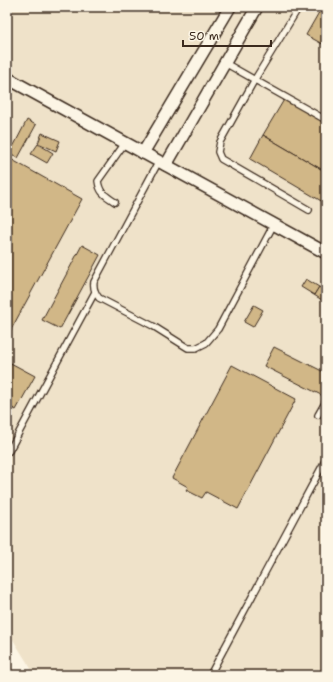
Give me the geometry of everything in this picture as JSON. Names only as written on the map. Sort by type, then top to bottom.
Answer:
[{"type":"street","points":[[143,153],[230,7]]},
{"type":"street","points":[[162,163],[225,63],[257,7]]},
{"type":"street","points":[[7,78],[326,253]]},
{"type":"lane","points":[[299,7],[220,142],[218,152],[221,159],[309,210]]},
{"type":"lane","points":[[225,63],[256,79],[326,120]]},
{"type":"lane","points":[[115,202],[103,194],[99,188],[98,181],[125,143]]},
{"type":"lane","points":[[162,163],[93,286],[95,292],[100,298],[153,326],[188,348],[196,348],[206,343],[218,329],[274,224]]},
{"type":"lane","points":[[9,451],[95,292]]},
{"type":"lane","points":[[318,415],[326,401]]},
{"type":"lane","points":[[210,675],[326,459]]},
{"type":"shaded area","points":[[7,7],[326,7],[326,675],[35,675],[7,630],[7,449],[12,442],[7,435]]},
{"type":"building","points":[[322,7],[326,7],[326,46],[306,35]]},
{"type":"building","points":[[285,98],[326,122],[326,172],[263,135]]},
{"type":"building","points":[[27,120],[36,125],[18,158],[10,153]]},
{"type":"building","points":[[42,133],[60,141],[56,151],[38,143]]},
{"type":"building","points":[[263,135],[326,172],[326,197],[323,202],[250,159]]},
{"type":"building","points":[[38,144],[53,153],[47,163],[31,154]]},
{"type":"building","points":[[7,157],[82,199],[7,337]]},
{"type":"building","points":[[82,245],[100,255],[60,329],[42,320]]},
{"type":"building","points":[[306,279],[319,287],[314,295],[301,287]]},
{"type":"building","points":[[319,287],[326,291],[322,300],[314,295]]},
{"type":"building","points":[[254,305],[263,310],[253,327],[244,322]]},
{"type":"building","points":[[274,347],[326,373],[326,391],[323,396],[264,366]]},
{"type":"building","points":[[7,361],[35,376],[16,410],[7,405]]},
{"type":"building","points":[[232,365],[296,399],[238,509],[206,492],[202,498],[186,490],[188,487],[172,478]]},
{"type":"building","points":[[219,670],[228,675],[216,675]]}]
